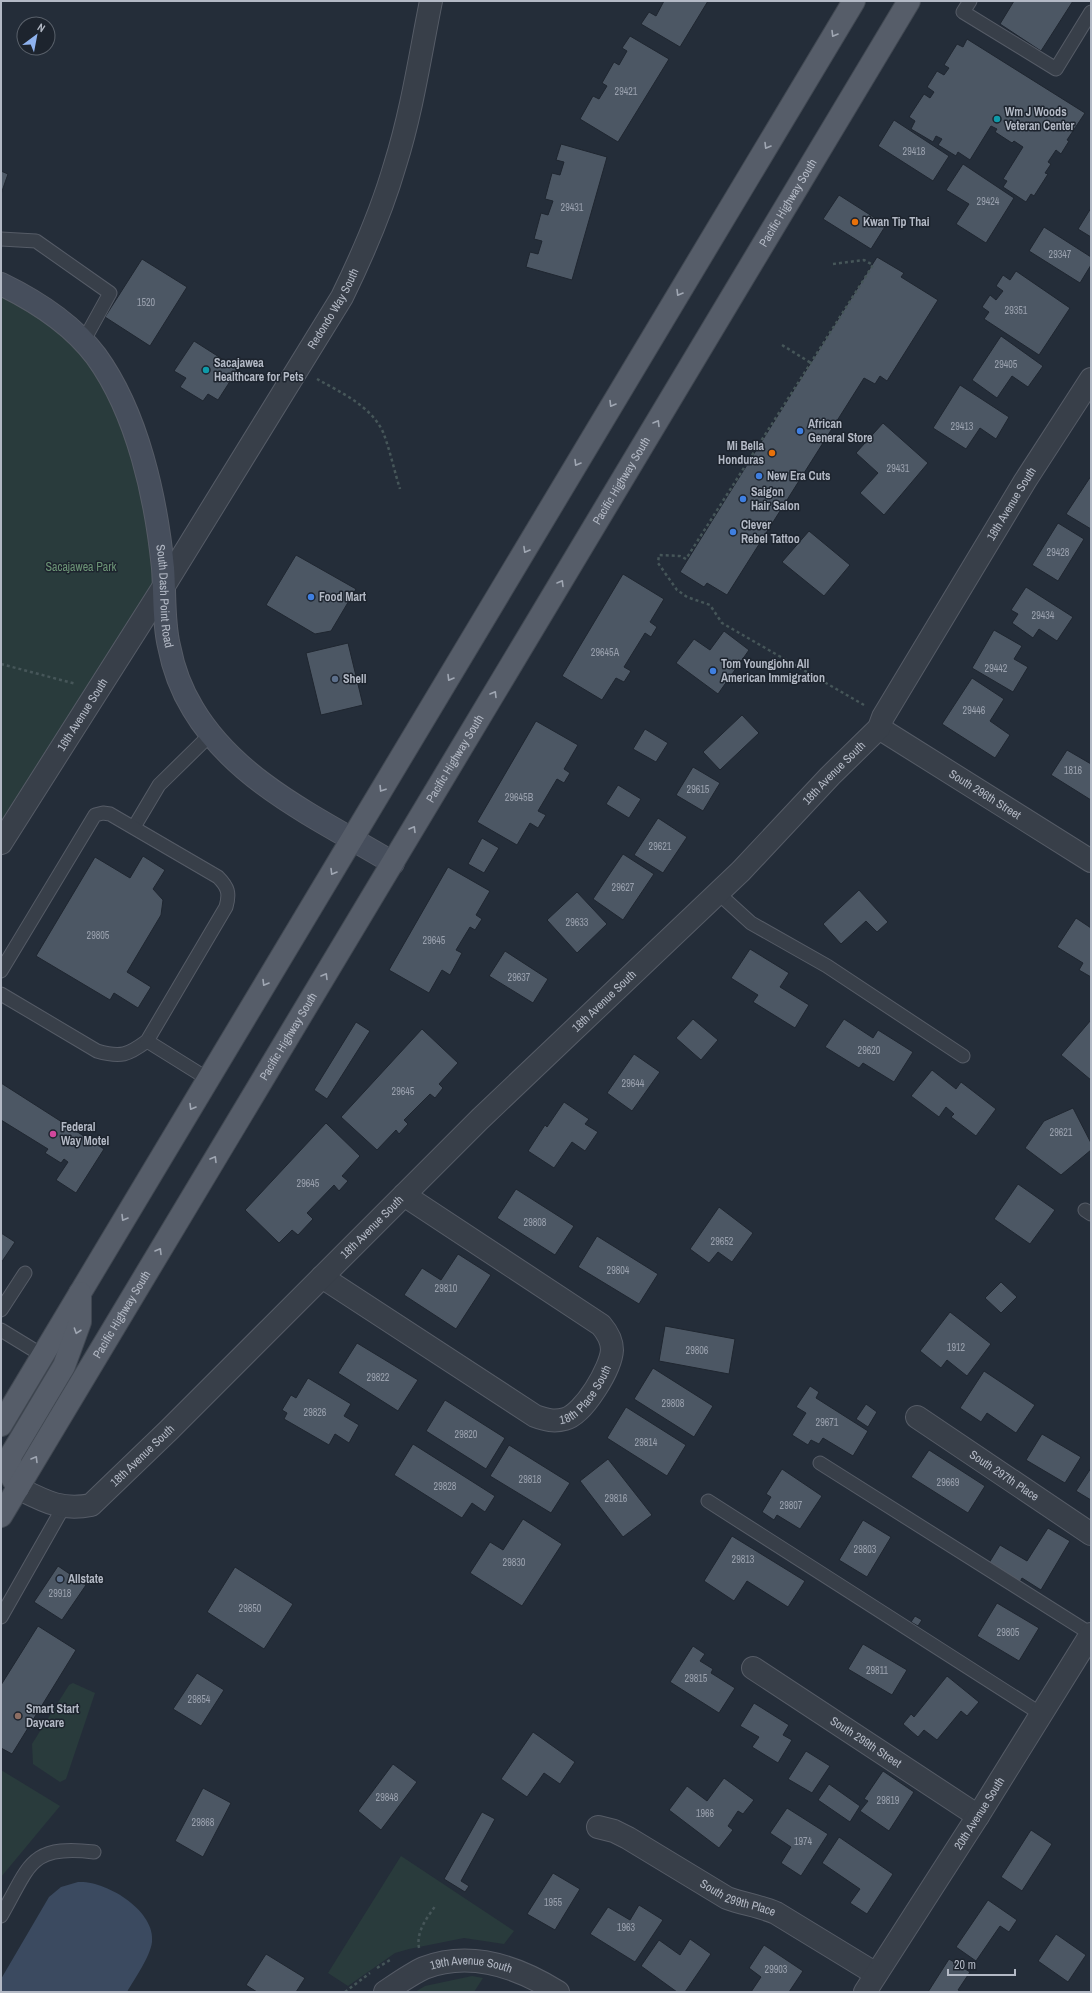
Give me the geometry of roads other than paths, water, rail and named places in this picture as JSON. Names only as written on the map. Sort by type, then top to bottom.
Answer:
[{"type":"main road","points":[[1,1425],[854,1]]},
{"type":"main road","name":"Pacific Highway South","points":[[1,1516],[909,1]]},
{"type":"main road","name":"South Dash Point Road","points":[[1,284],[34,302],[55,317],[95,354],[110,378],[125,409],[136,438],[147,476],[164,586],[168,646],[179,679],[193,709],[211,734],[232,758],[258,780],[392,863]]},
{"type":"main road","points":[[18,1488],[8,1471],[11,1455],[64,1366],[80,1322],[80,1293]]},
{"type":"street","name":"Redondo Way South","points":[[164,586],[299,369],[342,297],[359,263],[377,219],[396,164],[409,113],[431,1]]},
{"type":"street","name":"18th Avenue South","points":[[18,1488],[45,1501],[64,1506],[74,1508],[91,1505],[169,1430],[480,1119],[718,893],[881,722],[1025,481],[1091,379]]},
{"type":"street","name":"16th Avenue South","points":[[1,843],[164,586]]},
{"type":"street","name":"South 296th Street","points":[[881,722],[1091,861]]},
{"type":"street","name":"18th Place South","points":[[322,1277],[535,1416],[551,1421],[566,1419],[580,1411],[603,1376],[610,1360],[612,1348],[608,1333],[601,1325],[404,1195]]},
{"type":"street","name":"South 297th Place","points":[[917,1417],[1091,1534]]},
{"type":"street","name":"20th Avenue South","points":[[870,1983],[978,1816],[1041,1714],[1088,1644]]},
{"type":"street","name":"South 299th Street","points":[[752,1668],[978,1816]]},
{"type":"street","name":"South 299th Place","points":[[598,1827],[614,1831],[628,1838],[727,1898],[744,1904],[762,1907],[776,1913],[870,1983]]},
{"type":"street","name":"19th Avenue South","points":[[385,1992],[424,1968],[452,1961],[472,1960],[512,1968],[535,1978],[558,1992]]},
{"type":"lane","points":[[970,1],[963,12],[1056,69],[1091,12]]},
{"type":"lane","points":[[1,239],[36,241],[110,293],[83,342]]},
{"type":"lane","points":[[134,827],[159,785],[211,734]]},
{"type":"lane","points":[[1,970],[95,815],[103,813],[110,814],[218,877],[227,886],[229,897],[226,907],[147,1041],[131,1052],[114,1056],[97,1051],[1,994]]},
{"type":"lane","points":[[718,893],[751,923],[827,966],[963,1056]]},
{"type":"lane","points":[[147,1041],[208,1079]]},
{"type":"lane","points":[[1,1310],[25,1273]]},
{"type":"lane","points":[[1,1330],[42,1355]]},
{"type":"lane","points":[[820,1463],[1088,1644]]},
{"type":"lane","points":[[708,1501],[1041,1714]]},
{"type":"lane","points":[[1,1617],[64,1506]]},
{"type":"lane","points":[[1,1916],[33,1862],[49,1852],[71,1849],[94,1852]]},
{"type":"water","points":[[78,1882],[102,1886],[115,1892],[138,1909],[146,1919],[151,1930],[151,1948],[127,1992],[1,1992],[1,1979],[49,1897],[61,1887]]},
{"type":"place","name":"Wm J Woods Veteran Center","points":[[997,119]]},
{"type":"place","name":"Kwan Tip Thai","points":[[855,222]]},
{"type":"place","name":"Sacajawea Healthcare for Pets","points":[[206,370]]},
{"type":"place","name":"African General Store","points":[[800,431]]},
{"type":"place","name":"Mi Bella Honduras","points":[[772,453]]},
{"type":"place","name":"New Era Cuts","points":[[759,476]]},
{"type":"place","name":"Saigon Hair Salon","points":[[743,499]]},
{"type":"place","name":"Clever Rebel Tattoo","points":[[733,532]]},
{"type":"place","name":"Food Mart","points":[[311,597]]},
{"type":"place","name":"Tom Youngjohn All American Immigration","points":[[713,671]]},
{"type":"place","name":"Shell","points":[[335,679]]},
{"type":"place","name":"Federal Way Motel","points":[[53,1134]]},
{"type":"place","name":"Allstate","points":[[60,1579]]},
{"type":"place","name":"Smart Start Daycare","points":[[18,1716]]},
{"type":"park label","name":"Sacajawea Park","points":[[81,567]]}]
